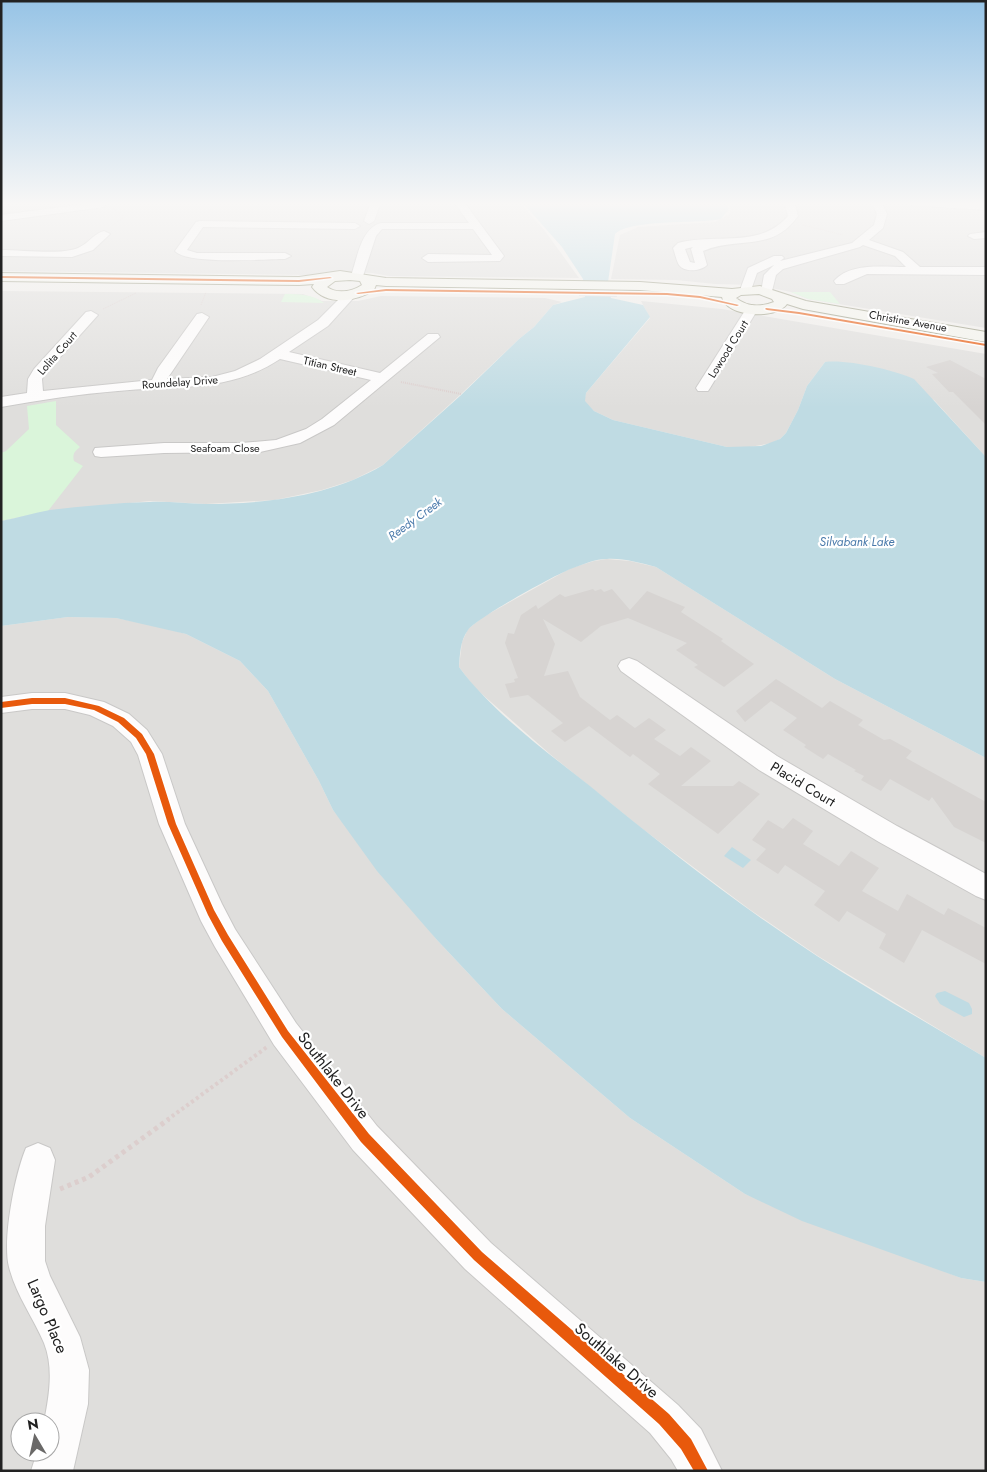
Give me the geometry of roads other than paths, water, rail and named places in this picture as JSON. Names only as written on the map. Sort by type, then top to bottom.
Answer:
[{"type":"main road","points":[[326,293],[320,290],[320,284],[338,274]]},
{"type":"main road","points":[[1,277],[292,281],[338,274],[399,283],[615,289],[692,296],[738,296]]},
{"type":"main road","points":[[354,294],[369,287],[369,281],[360,277]]},
{"type":"main road","points":[[1,285],[300,289],[326,293],[354,294],[386,290],[578,288]]},
{"type":"main road","points":[[759,309],[779,305],[781,302],[772,294]]},
{"type":"main road","name":"Christine Avenue","points":[[738,296],[772,294],[803,305],[986,337]]},
{"type":"main road","name":"Christine Avenue","points":[[738,296],[759,309],[788,311],[986,345]]},
{"type":"street","points":[[360,277],[362,271]]},
{"type":"street","points":[[738,296],[753,271]]},
{"type":"street","points":[[772,271],[768,276],[772,294]]},
{"type":"street","points":[[840,281],[864,271]]},
{"type":"street","points":[[965,271],[986,271]]},
{"type":"street","points":[[326,293],[337,307]]},
{"type":"street","name":"Roundelay Drive","points":[[1,402],[35,396],[158,384],[192,383],[226,378],[253,369],[278,354],[331,317],[337,307],[354,294]]},
{"type":"street","name":"Lowood Court","points":[[703,388],[759,309]]},
{"type":"street","name":"Lolita Court","points":[[35,396],[35,379],[39,372],[91,315]]},
{"type":"street","points":[[158,384],[163,371],[202,317]]},
{"type":"street","name":"Seafoam Close","points":[[101,452],[163,448],[248,449],[284,443],[317,430],[433,337]]},
{"type":"street","name":"Titian Street","points":[[278,354],[383,378]]},
{"type":"street","name":"Placid Court","points":[[630,666],[790,777],[986,888]]},
{"type":"street","name":"Southlake Drive","points":[[1,705],[32,700],[64,701],[96,708],[120,720],[139,736],[150,754],[172,824],[211,912],[224,938],[285,1034],[366,1138],[478,1256],[664,1419],[686,1444],[700,1471]]},
{"type":"street","name":"Largo Place","points":[[38,1160],[26,1261],[62,1340],[68,1366],[70,1396],[52,1471]]},
{"type":"water","name":"Silvabank Lake","points":[[578,271],[610,271],[607,289],[611,298],[643,305],[650,317],[586,393],[585,401],[594,411],[613,420],[727,447],[761,446],[780,439],[786,433],[798,410],[807,386],[825,362],[845,362],[883,369],[914,379],[986,457],[986,758],[835,679],[656,567],[638,562],[613,559],[598,560],[573,568],[535,587],[486,616],[468,630],[463,639],[459,667],[487,699],[520,730],[645,831],[730,896],[838,969],[986,1058],[986,1282],[961,1278],[802,1221],[745,1194],[630,1118],[502,1009],[437,940],[377,871],[333,810],[319,781],[268,691],[240,661],[186,634],[116,618],[68,617],[1,626],[1,521],[50,510],[124,503],[229,504],[275,500],[320,491],[363,476],[383,465],[460,396],[534,327],[553,305],[585,297],[583,279]]},
{"type":"water","points":[[732,847],[751,860],[743,868],[724,856]]},
{"type":"water","points":[[945,991],[969,1003],[972,1014],[964,1017],[940,1004],[935,996],[937,993]]},
{"type":"water label","name":"Reedy Creek","points":[[415,519]]}]
